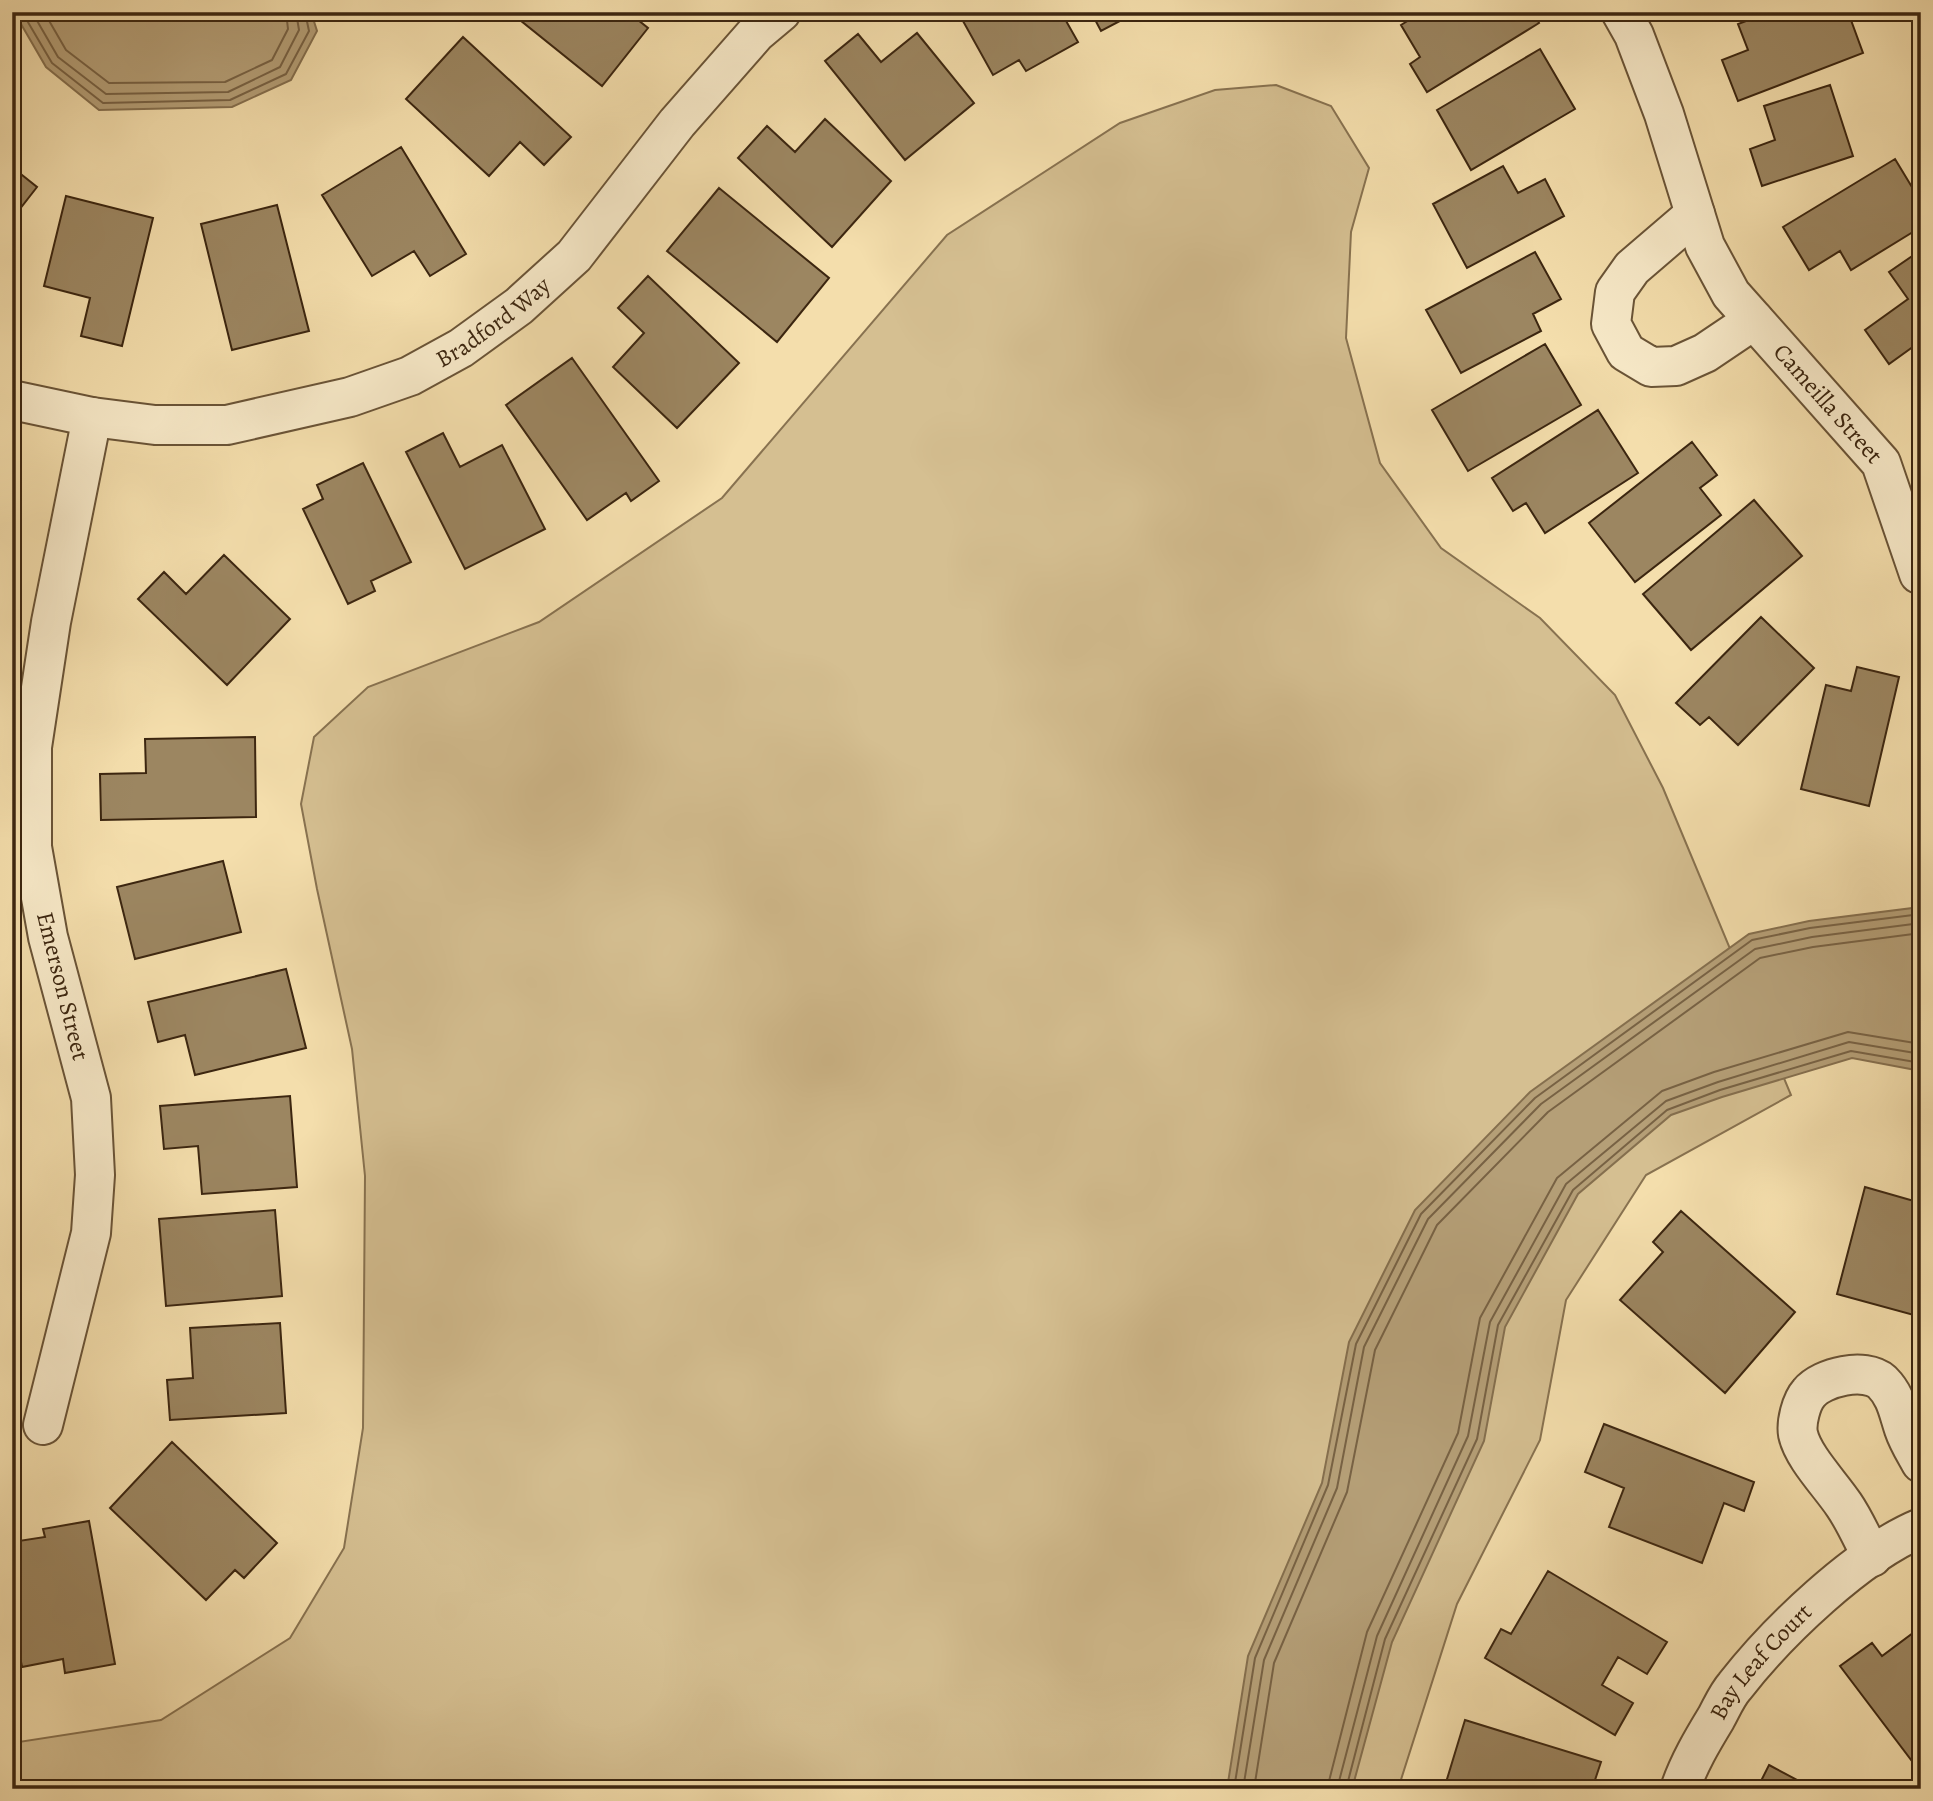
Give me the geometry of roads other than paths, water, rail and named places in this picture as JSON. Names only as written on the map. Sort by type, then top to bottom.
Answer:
[{"type":"street","name":"Cameilla Street","points":[[1621,12],[1634,35],[1664,114],[1705,246],[1731,294],[1881,463],[1919,574]]},
{"type":"street","name":"Bradford Way","points":[[92,417],[155,425],[227,425],[349,397],[410,376],[461,348],[519,306],[574,256],[758,19]]},
{"type":"street","points":[[1695,214],[1633,268],[1615,292],[1611,324],[1626,352],[1651,367],[1676,366],[1705,352],[1754,320]]},
{"type":"street","points":[[12,400],[92,417]]},
{"type":"street","name":"Emerson Street","points":[[43,1425],[91,1233],[95,1175],[92,1098],[48,937],[32,847],[32,747],[51,622],[92,417]]},
{"type":"street","points":[[1872,1557],[1846,1509],[1824,1476],[1807,1457],[1798,1432],[1801,1410],[1809,1393],[1828,1380],[1855,1373],[1879,1380],[1895,1398],[1905,1432],[1921,1463]]},
{"type":"street","name":"Bay Leaf Court","points":[[1680,1789],[1688,1764],[1734,1687],[1795,1619],[1872,1557],[1921,1528]]},
{"type":"water","points":[[14,12],[311,12],[317,31],[291,80],[232,107],[99,110],[46,67]]},
{"type":"water","points":[[1921,907],[1921,1071],[1852,1058],[1671,1115],[1578,1194],[1505,1327],[1484,1441],[1392,1642],[1352,1789],[1227,1789],[1248,1656],[1322,1483],[1349,1342],[1415,1210],[1530,1092],[1749,934],[1809,921]]}]
